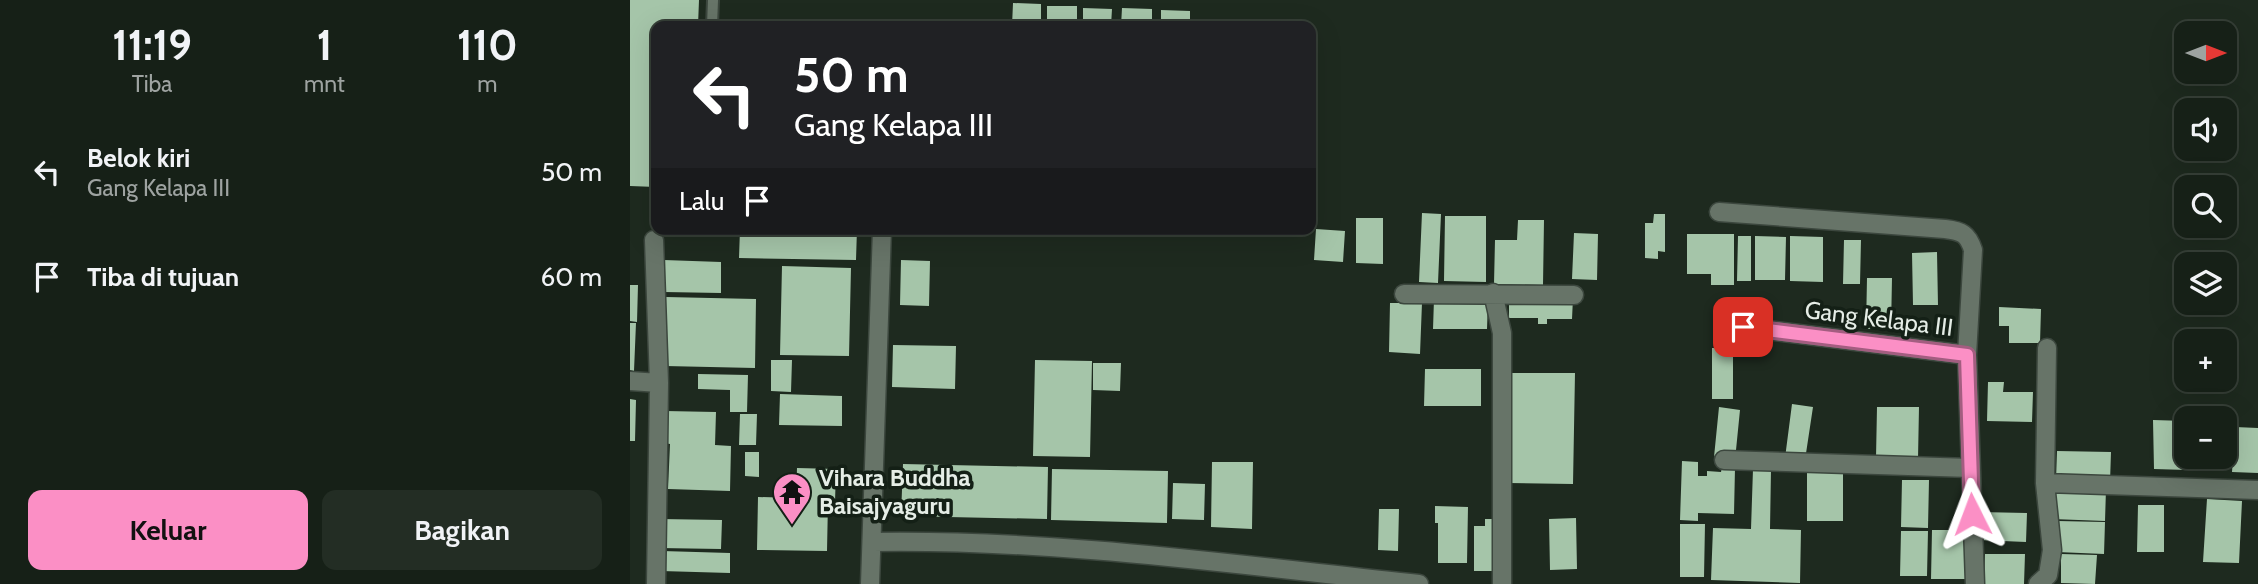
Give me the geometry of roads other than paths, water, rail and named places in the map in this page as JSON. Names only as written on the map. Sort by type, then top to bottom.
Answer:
[{"type":"street","points":[[1719,212],[1962,231],[1970,239],[1973,250],[1967,355],[1975,584]]},
{"type":"street","points":[[870,584],[882,235]]},
{"type":"street","points":[[654,240],[659,383],[656,584]]},
{"type":"street","points":[[1493,293],[1502,333],[1502,584]]},
{"type":"street","points":[[1404,294],[1574,295]]},
{"type":"street","name":"Gang Kelapa III","points":[[1743,327],[1967,355]]},
{"type":"street","points":[[2038,584],[2048,575],[2052,550],[2045,484],[2047,348]]},
{"type":"street","points":[[630,381],[659,383]]},
{"type":"street","points":[[1724,460],[1970,468]]},
{"type":"street","points":[[2045,484],[2258,490]]},
{"type":"street","points":[[873,541],[943,541],[1053,547],[1419,584]]},
{"type":"lane","points":[[712,21],[713,0]]},
{"type":"place","name":"Vihara Buddha Baisajyaguru","points":[[792,526]]}]
